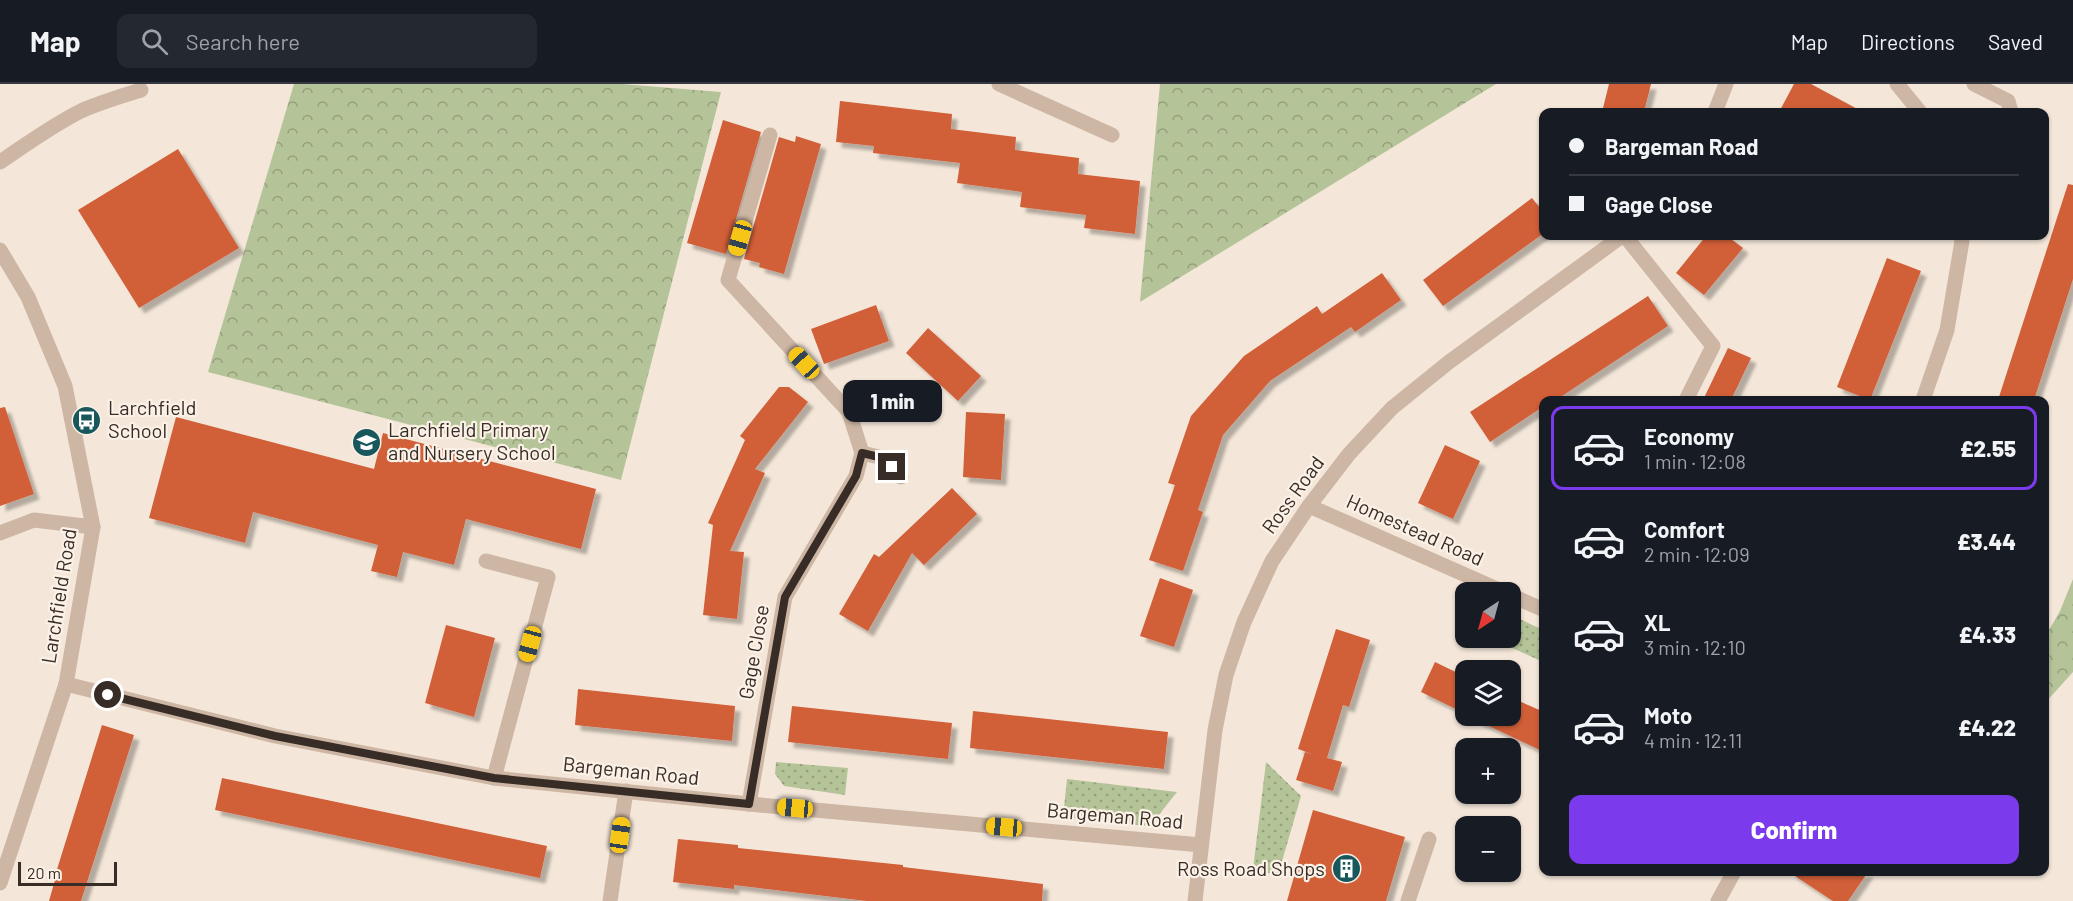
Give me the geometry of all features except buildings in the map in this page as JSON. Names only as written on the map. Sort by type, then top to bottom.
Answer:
[{"type":"street","points":[[999,84],[1112,135]]},
{"type":"street","points":[[1717,108],[1726,84]]},
{"type":"street","points":[[1896,84],[1917,108]]},
{"type":"street","points":[[1974,84],[2008,101],[2010,108]]},
{"type":"street","points":[[0,162],[57,124],[82,111],[104,101],[141,90]]},
{"type":"street","points":[[770,135],[728,280],[849,412],[862,453],[883,458],[901,477]]},
{"type":"street","name":"Ross Road","points":[[1195,901],[1215,730],[1226,675],[1244,622],[1272,561],[1349,454],[1392,408],[1449,362],[1617,240]]},
{"type":"street","points":[[1626,240],[1713,346],[1688,396]]},
{"type":"street","points":[[1924,396],[1947,330],[1964,240]]},
{"type":"street","name":"Larchfield Road","points":[[0,250],[28,297],[64,386],[93,527],[66,684],[0,883]]},
{"type":"street","name":"Gage Close","points":[[749,804],[785,597],[856,476],[862,453]]},
{"type":"street","name":"Homestead Road","points":[[1310,506],[1481,582]]},
{"type":"street","points":[[0,533],[34,520],[93,527]]},
{"type":"street","points":[[486,561],[548,577],[494,778]]},
{"type":"street","points":[[1521,600],[1539,608]]},
{"type":"street","name":"Bargeman Road","points":[[66,684],[275,736],[494,778],[749,804],[1201,845]]},
{"type":"street","points":[[610,901],[626,791]]},
{"type":"street","points":[[1408,901],[1429,839]]},
{"type":"street","points":[[1719,901],[1732,876]]},
{"type":"green space","points":[[294,84],[622,84],[721,92],[621,480],[208,372]]},
{"type":"green space","points":[[1160,84],[1496,84],[1140,302]]},
{"type":"green space","points":[[2073,579],[2073,672],[2049,699],[2049,630],[2060,611]]},
{"type":"green space","points":[[1521,619],[1539,628],[1539,660],[1512,648],[1521,648]]},
{"type":"green space","points":[[776,762],[848,768],[845,795],[784,786],[775,774]]},
{"type":"green space","points":[[1266,762],[1301,796],[1278,875],[1253,869]]},
{"type":"green space","points":[[1067,779],[1177,792],[1150,826],[1063,817]]},
{"type":"place","name":"Larchfield School","points":[[87,420]]},
{"type":"place","name":"Larchfield Primary and Nursery School","points":[[367,442]]},
{"type":"place","name":"Ross Road Shops","points":[[1346,869]]},
{"type":"route","points":[[108,695],[275,736],[494,778],[749,804],[785,597],[856,476],[862,453],[883,458],[892,467]]}]
